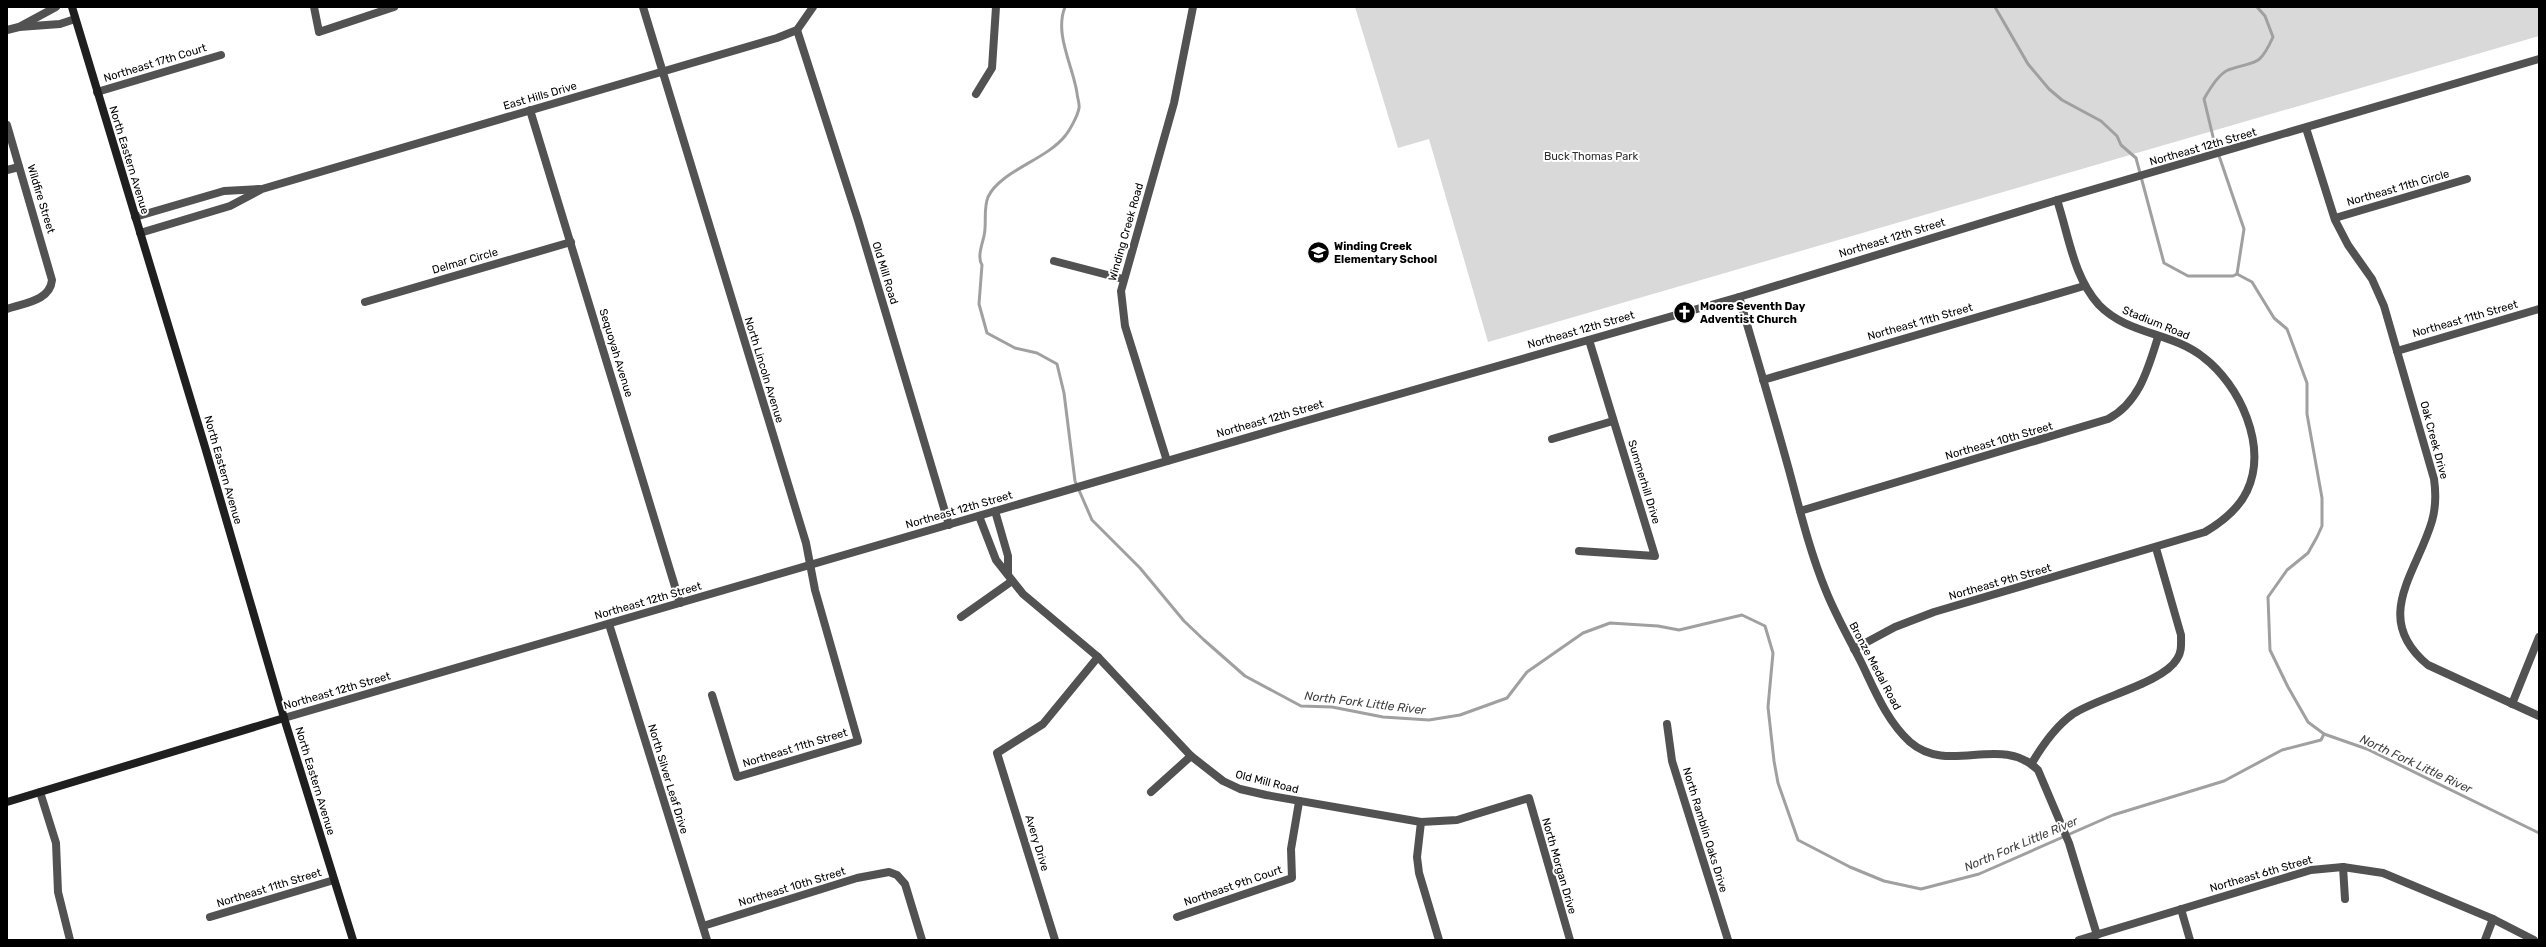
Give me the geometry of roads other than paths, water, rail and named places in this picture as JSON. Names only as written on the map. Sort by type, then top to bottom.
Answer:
[{"type":"main road","name":"North Eastern Avenue","points":[[72,7],[284,718],[354,940]]},
{"type":"main road","name":"Northeast 12th Street","points":[[7,802],[284,718]]},
{"type":"street","points":[[19,27],[56,7]]},
{"type":"street","points":[[314,7],[319,32],[394,7]]},
{"type":"street","name":"North Lincoln Avenue","points":[[643,7],[664,71],[806,543],[815,590],[858,741]]},
{"type":"street","points":[[797,30],[813,7]]},
{"type":"street","points":[[976,94],[992,68],[996,7]]},
{"type":"street","name":"Winding Creek Road","points":[[1167,461],[1125,326],[1121,300],[1123,279],[1174,103],[1193,7]]},
{"type":"street","points":[[7,30],[19,27],[60,24],[75,19]]},
{"type":"street","name":"East Hills Drive","points":[[140,233],[230,206],[262,189],[777,38],[797,30]]},
{"type":"street","name":"Old Mill Road","points":[[797,30],[858,220],[949,525]]},
{"type":"street","name":"Northeast 17th Court","points":[[97,92],[220,55]]},
{"type":"street","name":"Northeast 12th Street","points":[[284,718],[1167,461],[1739,297],[2057,200],[2539,59]]},
{"type":"street","name":"Sequoyah Avenue","points":[[530,110],[680,603]]},
{"type":"street","name":"Wildfire Street","points":[[7,125],[52,280],[50,288],[44,296],[7,309]]},
{"type":"street","name":"Oak Creek Drive","points":[[2306,128],[2335,218],[2348,245],[2378,292],[2432,467],[2436,493],[2432,522],[2402,594],[2400,611],[2404,631],[2414,651],[2428,664],[2539,716]]},
{"type":"street","points":[[7,170],[19,167]]},
{"type":"street","name":"Northeast 11th Circle","points":[[2335,218],[2468,179]]},
{"type":"street","name":"East Hills Drive","points":[[135,217],[224,191],[262,189]]},
{"type":"street","name":"Stadium Road","points":[[2057,200],[2084,286],[2101,306],[2118,320],[2158,337],[2174,341],[2203,356],[2228,382],[2236,395],[2248,423],[2253,442],[2254,468],[2251,480],[2242,501],[2222,522],[2205,532],[2156,548]]},
{"type":"street","name":"Delmar Circle","points":[[365,302],[571,242]]},
{"type":"street","points":[[1054,261],[1123,279]]},
{"type":"street","name":"Northeast 11th Street","points":[[1764,380],[2084,286]]},
{"type":"street","name":"Bronze Medal Road","points":[[1739,297],[1764,380],[1800,511],[1825,590],[1886,713],[1912,744],[1927,751],[1947,756],[2004,752],[2032,763]]},
{"type":"street","name":"Northeast 11th Street","points":[[2397,351],[2539,309]]},
{"type":"street","name":"Northeast 10th Street","points":[[1800,511],[2108,420],[2117,414],[2135,396],[2158,337]]},
{"type":"street","name":"Summerhill Drive","points":[[1579,551],[1655,556],[1589,340]]},
{"type":"street","points":[[1552,439],[1613,421]]},
{"type":"street","name":"Old Mill Road","points":[[995,511],[1008,556],[1008,573]]},
{"type":"street","name":"Old Mill Road","points":[[979,516],[996,560],[1008,573],[1012,581],[1037,608],[1098,657],[1191,756],[1223,781],[1240,789],[1299,802],[1421,822],[1457,820],[1529,798]]},
{"type":"street","points":[[2097,935],[2069,843],[2058,813],[2038,770],[2032,763],[2050,738],[2072,715],[2112,695],[2164,673],[2177,660],[2181,646],[2181,636],[2156,548]]},
{"type":"street","name":"Northeast 9th Street","points":[[1854,649],[1895,627],[1934,612],[2156,548]]},
{"type":"street","points":[[961,617],[1012,581]]},
{"type":"street","name":"North Silver Leaf Drive","points":[[609,624],[707,940]]},
{"type":"street","points":[[2512,704],[2539,637]]},
{"type":"street","name":"Avery Drive","points":[[1055,940],[998,753],[1043,724],[1098,657]]},
{"type":"street","name":"Northeast 11th Street","points":[[712,694],[737,777],[858,741]]},
{"type":"street","name":"North Ramblin Oaks Drive","points":[[1667,724],[1672,761],[1728,940]]},
{"type":"street","points":[[1151,792],[1191,756]]},
{"type":"street","points":[[40,792],[56,843],[58,892],[70,940]]},
{"type":"street","name":"North Morgan Drive","points":[[1529,798],[1570,940]]},
{"type":"street","name":"Northeast 9th Court","points":[[1177,917],[1292,878],[1291,849],[1299,802]]},
{"type":"street","points":[[1421,822],[1417,858],[1419,873],[1439,940]]},
{"type":"street","points":[[2343,866],[2345,899]]},
{"type":"street","name":"Northeast 6th Street","points":[[2079,940],[2311,870],[2343,866],[2383,873],[2493,919],[2534,940]]},
{"type":"street","name":"Northeast 10th Street","points":[[703,926],[857,878],[889,872],[897,875],[905,884],[922,940]]},
{"type":"street","name":"Northeast 11th Street","points":[[210,918],[334,880]]},
{"type":"street","points":[[2181,909],[2190,940]]},
{"type":"street","points":[[2485,940],[2493,919]]},
{"type":"waterway","name":"North Fork Little River","points":[[1065,7],[1062,17],[1063,39],[1075,83],[1079,105],[1078,111],[1069,130],[1057,144],[1047,152],[1002,180],[988,197],[986,206],[985,231],[980,255],[982,265],[979,304],[987,333],[1015,348],[1037,353],[1057,364],[1064,393],[1075,481],[1092,520],[1140,568],[1184,621],[1245,676],[1301,706],[1332,707],[1383,717],[1429,720],[1460,715],[1507,698],[1527,672],[1583,633],[1610,623],[1658,626],[1679,630],[1742,615],[1765,626],[1773,653],[1768,707],[1774,761],[1778,783],[1798,840],[1850,867],[1884,881],[1921,889],[1979,874],[2113,815],[2224,781],[2282,750],[2321,740],[2324,734]]},
{"type":"waterway","points":[[1995,7],[2028,64],[2049,89],[2062,100],[2101,121],[2117,136],[2121,145],[2136,158],[2164,263],[2188,276],[2233,276],[2237,274]]},
{"type":"waterway","points":[[2237,274],[2244,229],[2214,141],[2204,99],[2221,75],[2228,70],[2256,61],[2264,54],[2273,37],[2265,16],[2257,7]]},
{"type":"waterway","points":[[2237,274],[2252,282],[2274,318],[2287,329],[2307,383],[2307,414],[2322,498],[2322,526],[2317,537],[2308,553],[2287,570],[2268,597],[2270,650],[2288,687],[2308,722],[2324,734],[2367,749],[2539,833]]},
{"type":"place","name":"Winding Creek Elementary School","points":[[1319,252]]},
{"type":"place","name":"Moore Seventh Day Adventist Church","points":[[1685,312]]},
{"type":"park label","name":"Buck Thomas Park","points":[[1591,156]]}]
